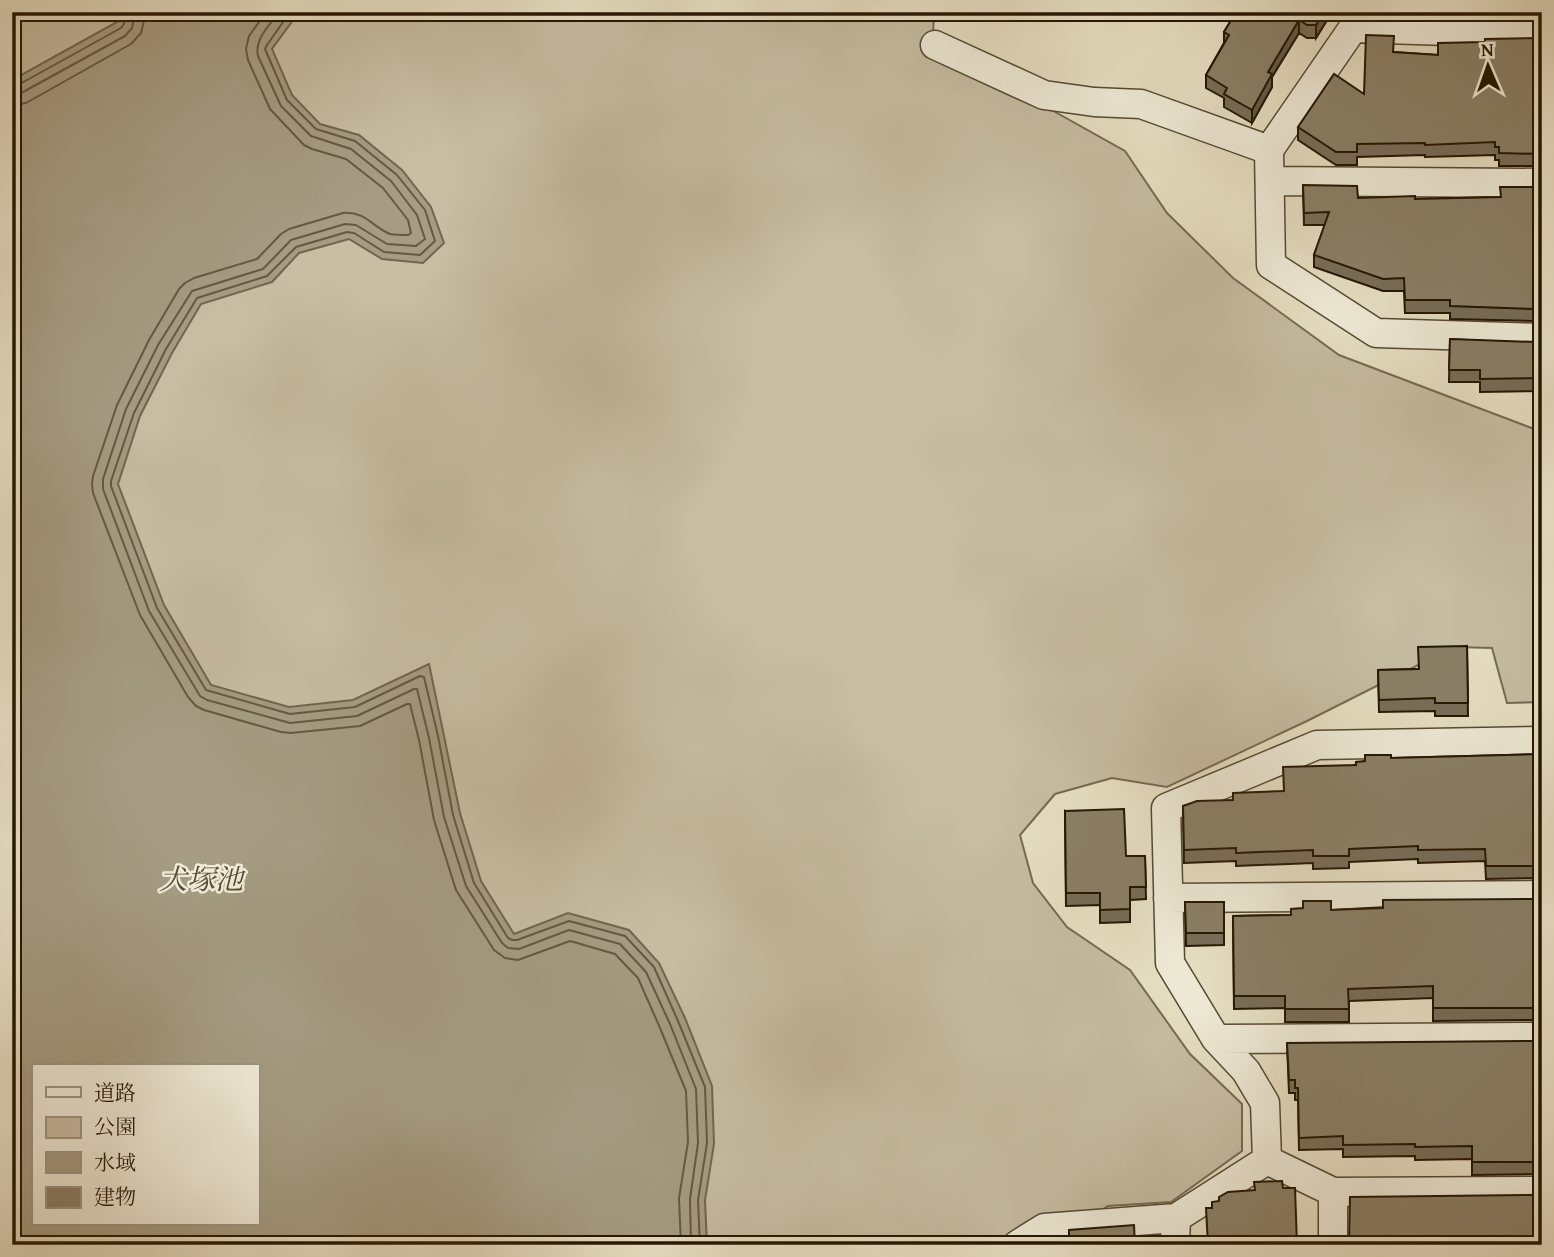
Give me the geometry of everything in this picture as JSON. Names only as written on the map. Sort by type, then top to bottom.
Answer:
[{"type":"street","points":[[1538,28],[1358,20],[1269,150],[1271,265],[1376,333],[1542,338]]},
{"type":"street","points":[[935,45],[1044,94],[1094,102],[1141,104],[1269,150]]},
{"type":"street","points":[[1270,181],[1542,183]]},
{"type":"street","points":[[1267,1160],[1265,1103],[1246,1071],[1216,1039],[1170,963],[1166,808],[1317,745],[1542,741]]},
{"type":"street","points":[[1168,898],[1542,895]]},
{"type":"street","points":[[1216,1039],[1542,1037]]},
{"type":"street","points":[[1267,1160],[1333,1192],[1542,1191]]},
{"type":"street","points":[[1017,1245],[1044,1228],[1176,1231],[1267,1160]]},
{"type":"street","points":[[1333,1192],[1333,1245]]},
{"type":"green space","points":[[12,12],[934,12],[933,36],[1032,99],[1125,151],[1167,213],[1233,278],[1339,355],[1542,432],[1542,702],[1507,703],[1492,648],[1454,647],[1167,787],[1112,778],[1055,794],[1020,835],[1033,883],[1067,927],[1130,970],[1190,1054],[1242,1104],[1242,1151],[1171,1202],[1108,1206],[1049,1245],[12,1245],[12,1095],[32,1226],[259,1226],[259,1064],[257,1064],[179,745],[12,176]]},
{"type":"green space","points":[[1387,12],[1537,12],[1519,25],[1389,18]]},
{"type":"water","name":"犬塚池","points":[[120,12],[299,12],[272,49],[292,95],[320,124],[359,135],[402,170],[431,207],[444,243],[423,263],[382,259],[349,239],[299,253],[272,282],[201,304],[140,416],[118,484],[164,605],[211,685],[289,707],[353,700],[429,664],[460,813],[481,881],[514,934],[568,913],[629,930],[659,963],[685,1018],[712,1086],[714,1144],[705,1200],[707,1245],[12,1245],[12,80],[117,22]]},
{"type":"building","points":[[1236,12],[1324,12],[1316,25],[1307,25],[1299,20],[1268,72],[1272,74],[1252,110],[1224,94],[1227,88],[1206,75],[1229,35],[1224,32]]},
{"type":"building","points":[[1366,35],[1394,36],[1393,52],[1438,55],[1438,43],[1542,38],[1542,154],[1499,153],[1495,142],[1357,144],[1357,152],[1336,152],[1298,127],[1334,74],[1364,94]]},
{"type":"building","points":[[1303,185],[1357,186],[1358,198],[1415,196],[1415,199],[1501,197],[1500,187],[1542,187],[1542,299],[1534,300],[1534,309],[1450,306],[1450,300],[1405,300],[1404,278],[1383,279],[1314,255],[1329,212],[1304,213]]},
{"type":"building","points":[[1450,339],[1542,344],[1542,378],[1480,379],[1480,370],[1449,370]]},
{"type":"building","points":[[1467,646],[1468,703],[1435,703],[1435,698],[1379,700],[1378,670],[1419,669],[1418,647]]},
{"type":"building","points":[[1542,754],[1542,866],[1486,866],[1485,849],[1418,850],[1418,846],[1349,849],[1349,856],[1313,856],[1313,850],[1236,853],[1236,848],[1184,850],[1183,806],[1197,801],[1233,800],[1233,793],[1284,791],[1283,767],[1356,765],[1356,762],[1365,761],[1365,755],[1391,755],[1391,758]]},
{"type":"building","points":[[1124,809],[1126,856],[1145,856],[1146,887],[1130,887],[1130,909],[1100,910],[1100,893],[1066,893],[1065,811]]},
{"type":"building","points":[[1542,899],[1542,1000],[1534,1000],[1534,1008],[1433,1008],[1433,986],[1348,989],[1349,1009],[1285,1009],[1285,996],[1234,996],[1233,916],[1291,915],[1291,909],[1303,908],[1303,901],[1331,901],[1331,910],[1383,908],[1383,900]]},
{"type":"building","points":[[1185,902],[1224,902],[1224,933],[1186,933]]},
{"type":"building","points":[[1535,1041],[1535,1046],[1542,1045],[1542,1158],[1534,1158],[1534,1162],[1472,1162],[1472,1146],[1343,1145],[1343,1136],[1299,1138],[1298,1088],[1295,1088],[1295,1080],[1289,1080],[1287,1043]]},
{"type":"building","points":[[1282,1181],[1283,1188],[1295,1188],[1297,1245],[1208,1245],[1206,1208],[1212,1208],[1212,1202],[1219,1201],[1219,1197],[1228,1192],[1255,1190],[1254,1182]]},
{"type":"building","points":[[1535,1195],[1535,1206],[1542,1206],[1542,1245],[1349,1245],[1350,1197]]},
{"type":"building","points":[[1134,1225],[1135,1245],[1069,1245],[1069,1230]]}]
